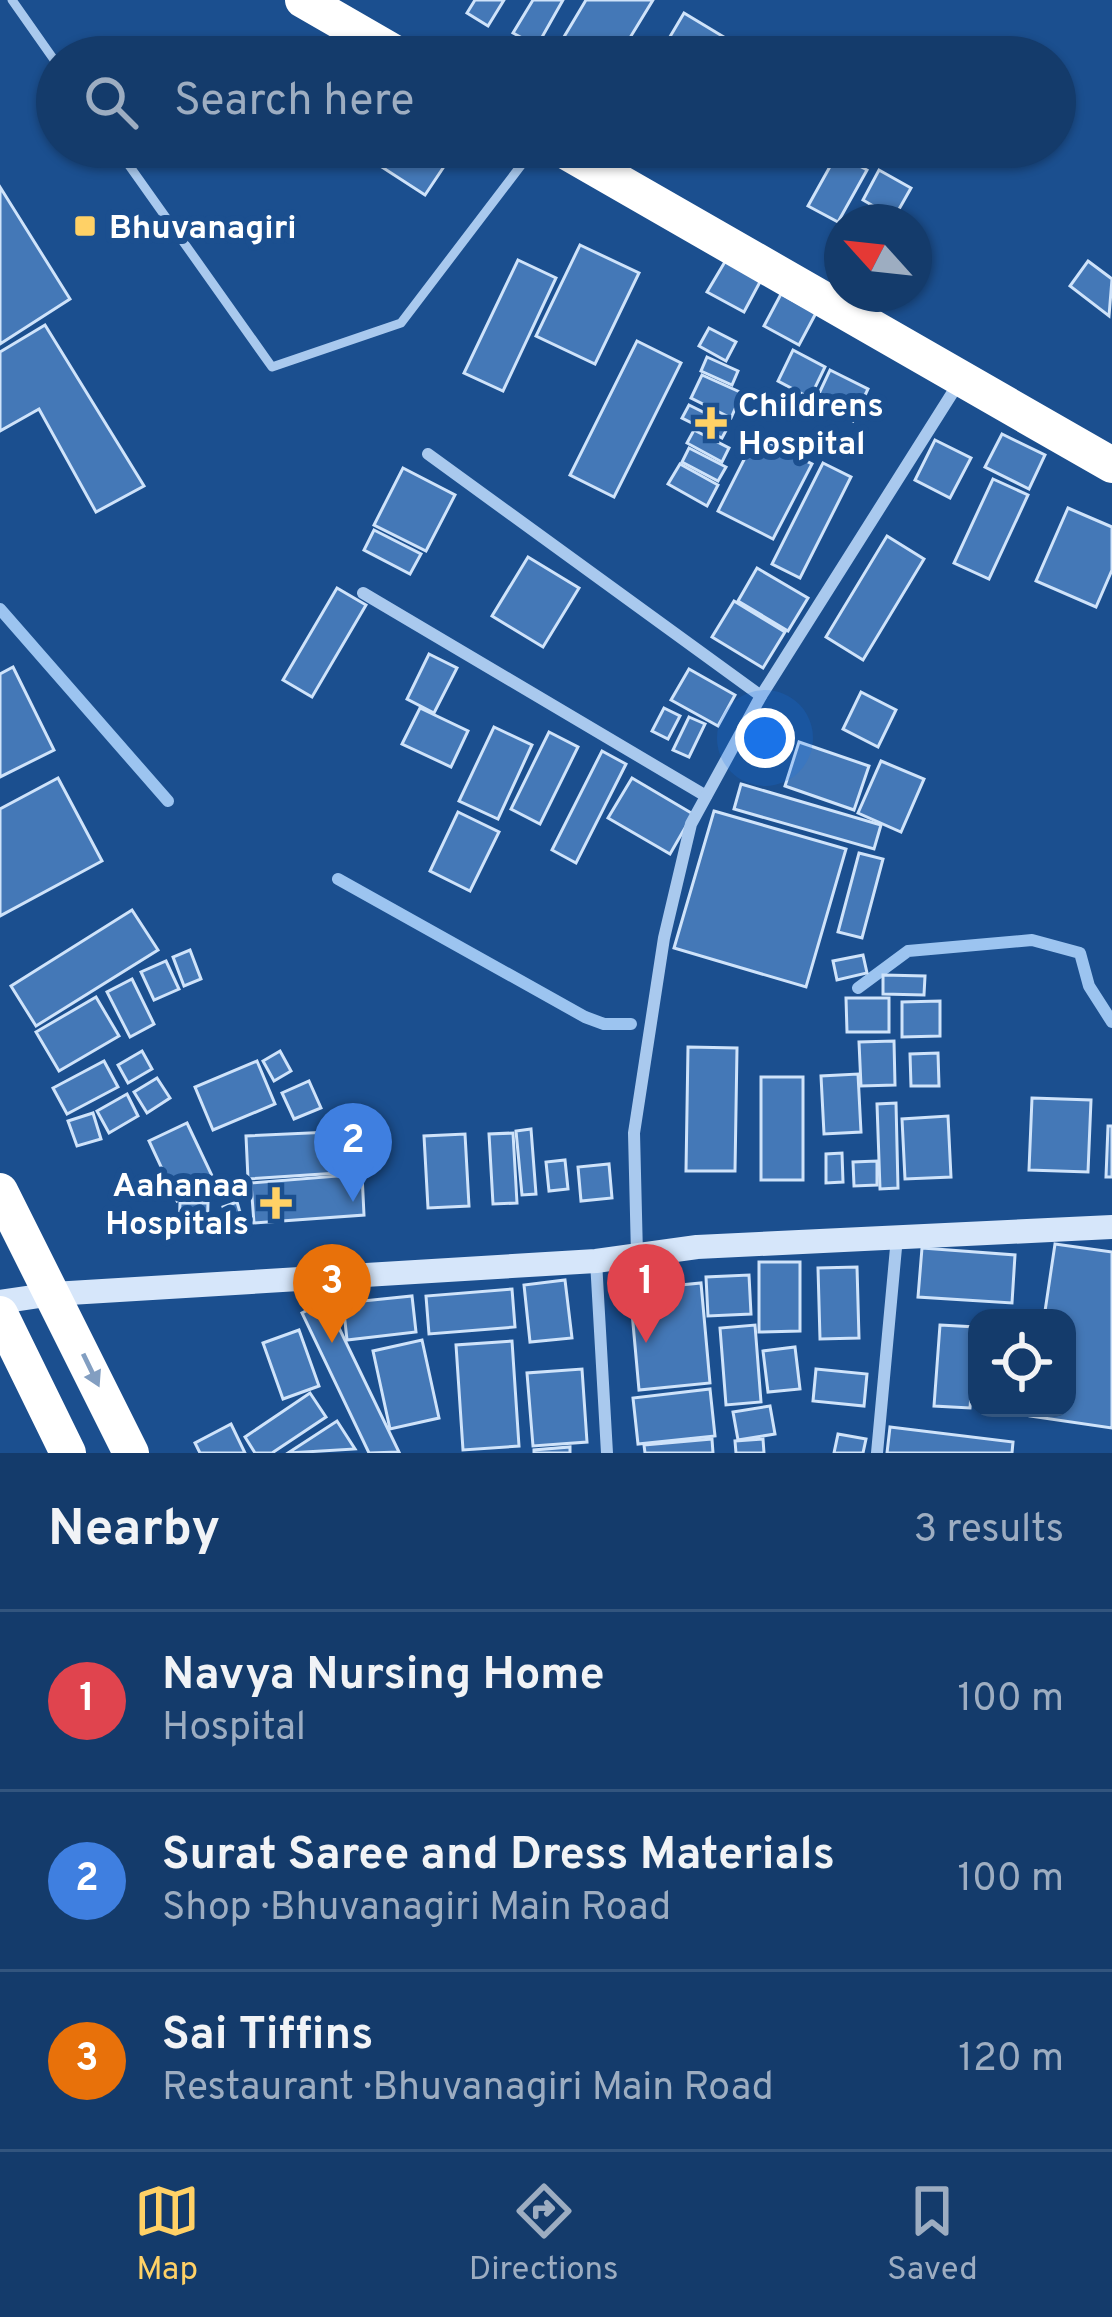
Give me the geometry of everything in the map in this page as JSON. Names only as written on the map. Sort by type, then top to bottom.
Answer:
[{"type":"highway","points":[[304,0],[366,36]]},
{"type":"highway","points":[[595,168],[1112,465]]},
{"type":"highway","points":[[0,1191],[131,1453]]},
{"type":"highway","points":[[0,1314],[68,1453]]},
{"type":"street","points":[[637,1256],[634,1133],[664,938],[691,824],[761,696],[962,378]]},
{"type":"street","points":[[428,454],[761,696]]},
{"type":"street","points":[[364,593],[706,796]]},
{"type":"street","points":[[0,1302],[53,1294],[596,1262],[697,1247],[1112,1227]]},
{"type":"street","points":[[878,1453],[898,1236]]},
{"type":"street","points":[[596,1262],[607,1453]]},
{"type":"lane","points":[[12,0],[37,36]]},
{"type":"lane","points":[[131,168],[272,367],[401,323],[519,168]]},
{"type":"building","points":[[475,0],[504,0],[488,26],[467,13]]},
{"type":"building","points":[[533,0],[563,0],[543,36],[513,33]]},
{"type":"building","points":[[586,0],[653,0],[631,36],[565,36]]},
{"type":"building","points":[[684,13],[722,36],[670,36]]},
{"type":"building","points":[[383,168],[443,168],[425,195]]},
{"type":"building","points":[[829,168],[867,170],[848,204],[824,204],[824,215],[808,206]]},
{"type":"building","points":[[879,170],[911,188],[902,204],[863,200]]},
{"type":"building","points":[[0,187],[70,299],[0,344]]},
{"type":"building","points":[[580,245],[639,273],[595,364],[536,336]]},
{"type":"building","points":[[518,260],[556,278],[503,391],[464,373]]},
{"type":"building","points":[[726,260],[761,280],[744,312],[707,292]]},
{"type":"building","points":[[1088,261],[1112,279],[1109,316],[1070,286]]},
{"type":"building","points":[[781,294],[816,313],[799,345],[764,326]]},
{"type":"building","points":[[45,325],[144,486],[96,512],[39,409],[0,431],[0,352]]},
{"type":"building","points":[[709,328],[736,342],[726,361],[699,346]]},
{"type":"building","points":[[637,341],[681,363],[614,497],[570,475]]},
{"type":"building","points":[[793,350],[825,367],[810,398],[778,381]]},
{"type":"building","points":[[707,357],[738,371],[732,385],[701,371]]},
{"type":"building","points":[[830,370],[868,389],[853,421],[815,402]]},
{"type":"building","points":[[702,375],[742,393],[731,418],[691,398]]},
{"type":"building","points":[[689,405],[729,425],[722,438],[682,418]]},
{"type":"building","points":[[694,430],[729,448],[722,462],[687,443]]},
{"type":"building","points":[[1002,434],[1045,455],[1029,489],[985,467]]},
{"type":"building","points":[[756,436],[812,464],[773,539],[718,511]]},
{"type":"building","points":[[935,440],[971,458],[950,498],[915,480]]},
{"type":"building","points":[[689,448],[726,467],[718,481],[682,462]]},
{"type":"building","points":[[823,463],[851,477],[800,578],[772,564]]},
{"type":"building","points":[[680,464],[718,485],[707,506],[668,484]]},
{"type":"building","points":[[403,468],[455,495],[426,551],[374,525]]},
{"type":"building","points":[[993,479],[1028,495],[989,579],[954,563]]},
{"type":"building","points":[[1068,508],[1112,527],[1112,570],[1096,607],[1036,581]]},
{"type":"building","points":[[374,530],[421,554],[410,574],[364,550]]},
{"type":"building","points":[[887,536],[924,559],[863,660],[826,637]]},
{"type":"building","points":[[528,557],[579,588],[543,647],[492,616]]},
{"type":"building","points":[[757,568],[808,598],[788,631],[738,601]]},
{"type":"building","points":[[337,588],[366,605],[312,697],[283,680]]},
{"type":"building","points":[[734,601],[785,632],[763,668],[712,637]]},
{"type":"building","points":[[429,654],[457,668],[434,713],[407,699]]},
{"type":"building","points":[[13,667],[54,750],[0,777],[0,674]]},
{"type":"building","points":[[689,669],[735,695],[718,726],[671,700]]},
{"type":"building","points":[[861,692],[896,710],[878,747],[843,729]]},
{"type":"building","points":[[420,708],[468,731],[451,767],[402,744]]},
{"type":"building","points":[[664,708],[680,716],[668,739],[652,731]]},
{"type":"building","points":[[689,717],[705,724],[689,757],[673,750]]},
{"type":"building","points":[[494,727],[532,745],[498,819],[459,801]]},
{"type":"building","points":[[549,732],[578,747],[540,824],[511,809]]},
{"type":"building","points":[[799,742],[869,766],[854,810],[785,786]]},
{"type":"building","points":[[602,751],[626,764],[576,863],[552,850]]},
{"type":"building","points":[[881,761],[924,779],[901,832],[858,813]]},
{"type":"building","points":[[58,778],[102,861],[0,916],[0,809]]},
{"type":"building","points":[[632,778],[693,814],[670,854],[608,818]]},
{"type":"building","points":[[741,784],[881,825],[874,849],[734,809]]},
{"type":"building","points":[[714,811],[846,849],[806,987],[674,948]]},
{"type":"building","points":[[458,812],[499,832],[470,891],[430,871]]},
{"type":"building","points":[[859,853],[883,859],[862,938],[838,932]]},
{"type":"building","points":[[132,910],[158,950],[36,1026],[11,986]]},
{"type":"building","points":[[190,950],[201,979],[184,986],[173,957]]},
{"type":"building","points":[[863,955],[867,973],[837,980],[833,961]]},
{"type":"building","points":[[166,961],[179,989],[154,1000],[141,972]]},
{"type":"building","points":[[883,975],[925,976],[924,995],[883,994]]},
{"type":"building","points":[[132,979],[154,1024],[130,1037],[107,992]]},
{"type":"building","points":[[96,997],[119,1036],[59,1071],[36,1032]]},
{"type":"building","points":[[846,998],[889,998],[889,1032],[847,1032]]},
{"type":"building","points":[[940,1001],[940,1036],[902,1037],[902,1002]]},
{"type":"building","points":[[894,1041],[895,1085],[861,1086],[859,1042]]},
{"type":"building","points":[[688,1047],[737,1048],[735,1171],[686,1171]]},
{"type":"building","points":[[142,1051],[152,1069],[128,1083],[118,1065]]},
{"type":"building","points":[[280,1051],[291,1071],[274,1081],[263,1061]]},
{"type":"building","points":[[938,1053],[939,1086],[911,1086],[910,1054]]},
{"type":"building","points":[[104,1061],[118,1087],[67,1114],[53,1088]]},
{"type":"building","points":[[257,1061],[275,1104],[213,1130],[195,1087]]},
{"type":"building","points":[[858,1074],[861,1132],[824,1134],[821,1076]]},
{"type":"building","points":[[761,1077],[803,1077],[803,1180],[761,1180]]},
{"type":"building","points":[[157,1078],[170,1098],[147,1113],[134,1092]]},
{"type":"building","points":[[309,1081],[321,1108],[294,1119],[282,1093]]},
{"type":"building","points":[[127,1094],[138,1116],[109,1133],[97,1111]]},
{"type":"building","points":[[1032,1098],[1091,1100],[1088,1172],[1029,1170]]},
{"type":"building","points":[[896,1103],[898,1188],[880,1189],[877,1104]]},
{"type":"building","points":[[93,1113],[101,1139],[77,1146],[68,1121]]},
{"type":"building","points":[[948,1116],[951,1177],[905,1179],[902,1119]]},
{"type":"building","points":[[187,1123],[215,1182],[177,1201],[149,1141]]},
{"type":"building","points":[[1108,1126],[1112,1126],[1112,1177],[1106,1177]]},
{"type":"building","points":[[531,1129],[536,1194],[522,1195],[516,1131]]},
{"type":"building","points":[[352,1131],[353,1172],[248,1179],[246,1136]]},
{"type":"building","points":[[513,1133],[517,1203],[493,1204],[489,1134]]},
{"type":"building","points":[[465,1134],[469,1206],[428,1208],[424,1136]]},
{"type":"building","points":[[842,1153],[843,1182],[826,1183],[826,1154]]},
{"type":"building","points":[[565,1160],[568,1189],[549,1191],[546,1162]]},
{"type":"building","points":[[877,1161],[877,1185],[854,1186],[853,1162]]},
{"type":"building","points":[[609,1164],[612,1198],[581,1201],[578,1167]]},
{"type":"building","points":[[362,1174],[364,1215],[254,1223],[251,1183]]},
{"type":"building","points":[[237,1202],[246,1233],[232,1237],[223,1207]]},
{"type":"building","points":[[180,1203],[208,1203],[207,1236],[179,1236]]},
{"type":"building","points":[[1055,1244],[1112,1252],[1112,1428],[1037,1417],[1076,1417],[1076,1309],[1045,1309]]},
{"type":"building","points":[[922,1248],[1015,1255],[1012,1303],[918,1297]]},
{"type":"building","points":[[759,1262],[800,1262],[800,1331],[759,1332]]},
{"type":"building","points":[[857,1267],[859,1338],[820,1339],[818,1268]]},
{"type":"building","points":[[749,1275],[751,1314],[708,1316],[706,1277]]},
{"type":"building","points":[[565,1280],[572,1338],[530,1342],[524,1285]]},
{"type":"building","points":[[701,1283],[710,1383],[639,1390],[630,1290]]},
{"type":"building","points":[[512,1289],[515,1327],[429,1334],[426,1296]]},
{"type":"building","points":[[412,1296],[416,1332],[347,1340],[343,1303]]},
{"type":"building","points":[[326,1301],[399,1452],[369,1453],[302,1313]]},
{"type":"building","points":[[755,1325],[761,1402],[726,1405],[720,1328]]},
{"type":"building","points":[[940,1325],[968,1327],[968,1408],[934,1406]]},
{"type":"building","points":[[299,1330],[319,1386],[283,1399],[263,1343]]},
{"type":"building","points":[[422,1340],[439,1418],[390,1429],[373,1351]]},
{"type":"building","points":[[512,1341],[519,1446],[463,1450],[456,1345]]},
{"type":"building","points":[[795,1347],[800,1389],[768,1392],[763,1351]]},
{"type":"building","points":[[582,1369],[587,1442],[533,1446],[527,1373]]},
{"type":"building","points":[[816,1369],[867,1374],[864,1406],[813,1401]]},
{"type":"building","points":[[710,1389],[715,1436],[638,1444],[633,1398]]},
{"type":"building","points":[[310,1393],[326,1417],[272,1453],[255,1453],[245,1437]]},
{"type":"building","points":[[770,1406],[775,1434],[738,1440],[733,1412]]},
{"type":"building","points":[[337,1421],[355,1449],[288,1453]]},
{"type":"building","points":[[231,1424],[245,1453],[200,1453],[195,1443]]},
{"type":"building","points":[[890,1427],[1013,1442],[1012,1453],[887,1453]]},
{"type":"building","points":[[838,1434],[866,1439],[863,1453],[834,1453]]},
{"type":"building","points":[[712,1439],[713,1453],[645,1453],[644,1445]]},
{"type":"building","points":[[763,1439],[764,1453],[736,1453],[735,1441]]},
{"type":"building","points":[[570,1447],[570,1453],[534,1453],[534,1450]]},
{"type":"waterway","points":[[0,609],[168,801]]},
{"type":"waterway","points":[[338,879],[585,1017],[604,1024],[631,1024]]},
{"type":"waterway","points":[[858,988],[908,951],[1032,940],[1080,953],[1089,986],[1112,1022]]},
{"type":"place","name":"Bhuvanagiri","points":[[85,226]]},
{"type":"place","name":"Childrens Hospital","points":[[711,423]]},
{"type":"place","name":"Surat Saree and Dress Materials","points":[[353,1202]]},
{"type":"place","name":"Aahanaa Hospitals","points":[[276,1203]]},
{"type":"place","name":"Sai Tiffins","points":[[332,1343]]},
{"type":"place","name":"Navya Nursing Home","points":[[646,1343]]}]
